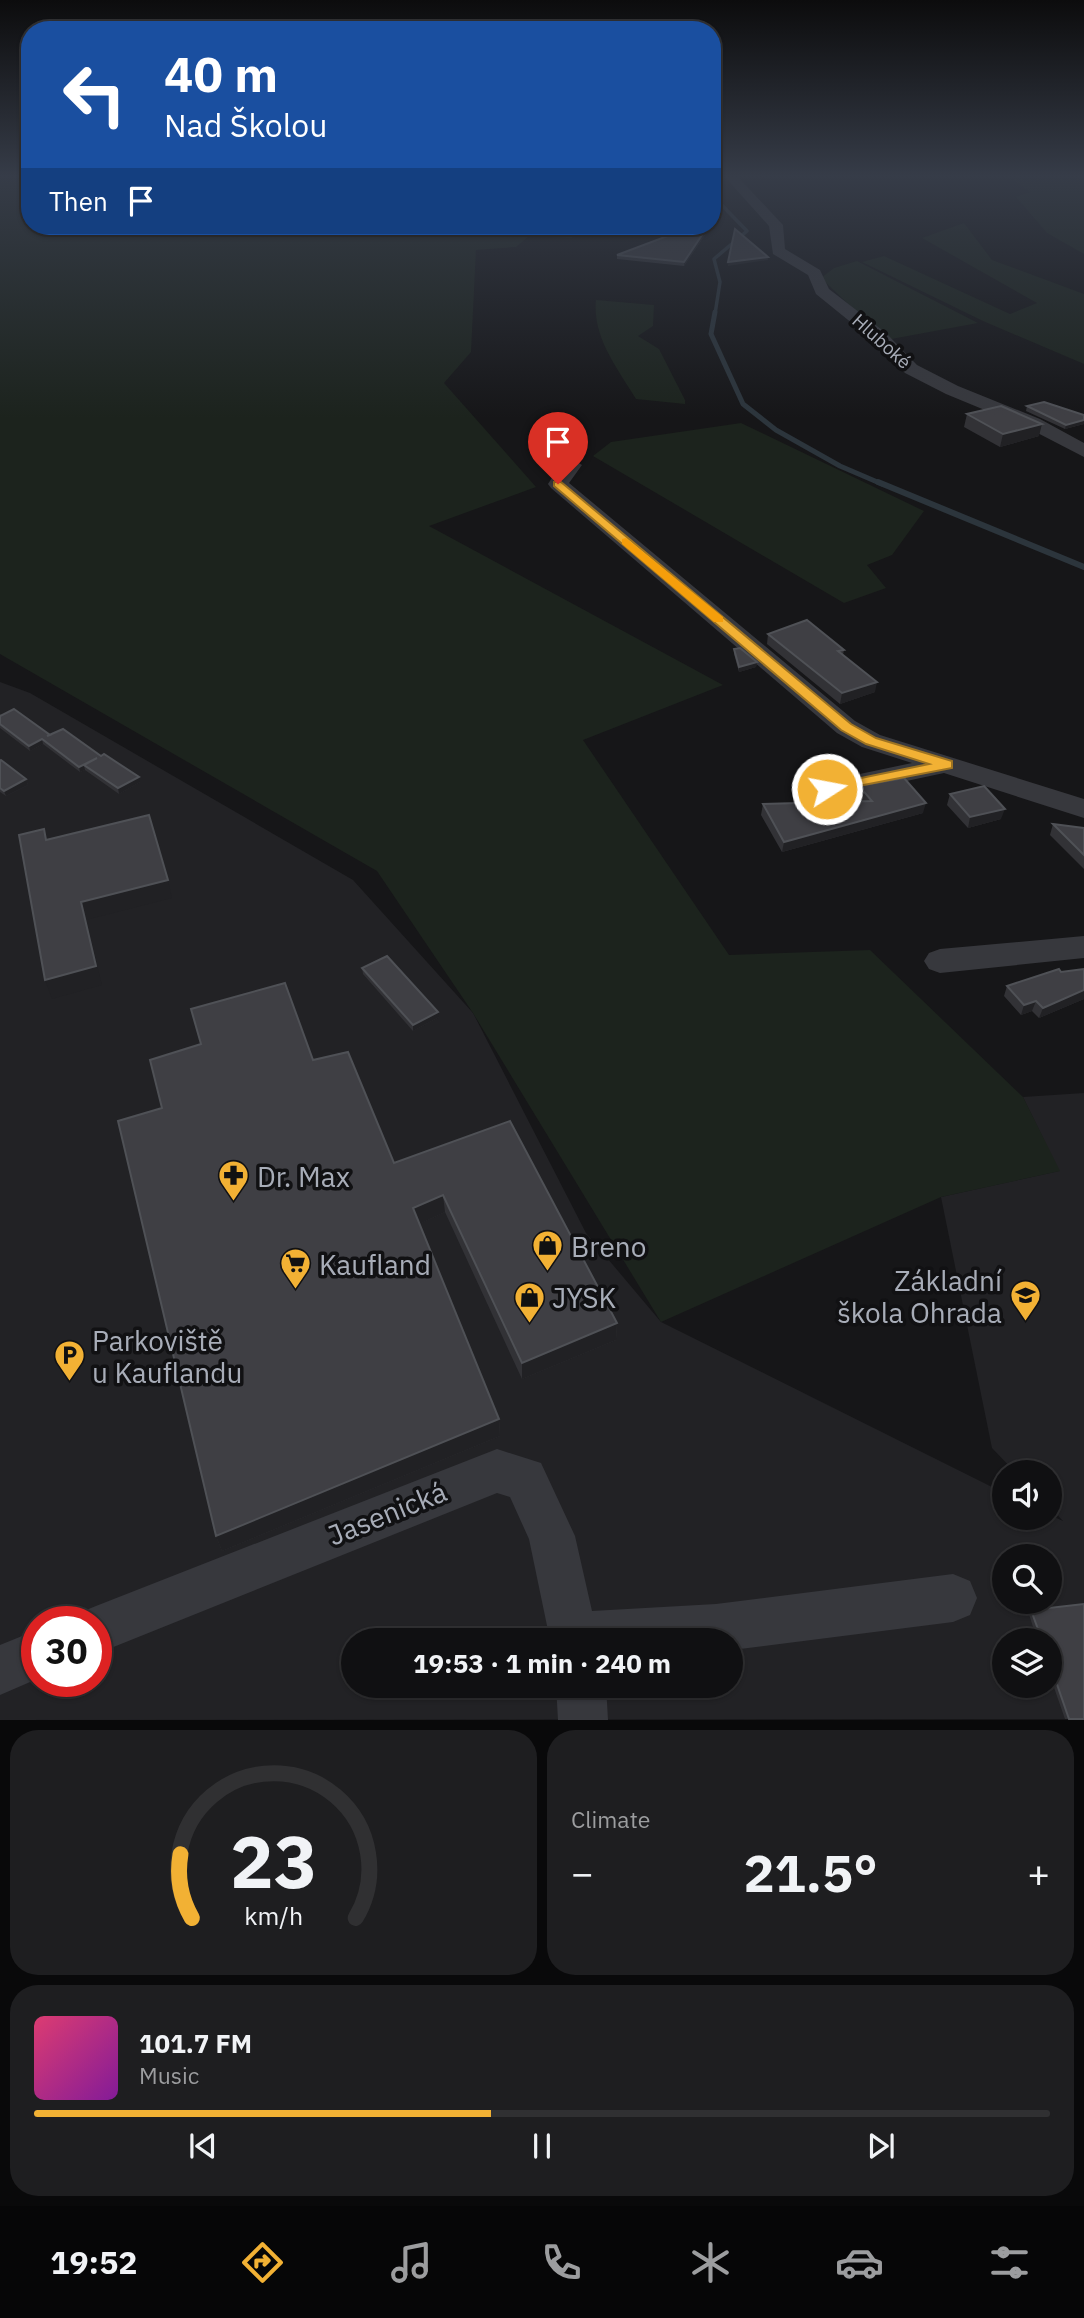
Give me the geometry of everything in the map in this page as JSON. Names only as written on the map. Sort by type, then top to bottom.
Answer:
[{"type":"street","name":"Hluboké","points":[[789,257],[815,273],[822,290],[880,337],[911,369],[952,390],[1033,423],[1084,451]]},
{"type":"street","points":[[565,475],[846,727],[871,741],[1084,809]]},
{"type":"street","points":[[827,789],[947,765]]},
{"type":"street","points":[[940,961],[1084,947]]},
{"type":"street","name":"Jasenická","points":[[112,1624],[497,1471],[525,1479],[552,1536],[572,1628]]},
{"type":"street","name":"Jasenická","points":[[716,1628],[954,1598]]},
{"type":"street","points":[[0,1670],[21,1661]]},
{"type":"street","points":[[582,1698],[583,1720]]},
{"type":"shaded area","points":[[0,257],[476,257],[471,352],[444,383],[536,487],[429,526],[723,685],[583,740],[729,955],[870,950],[1023,1097],[1060,1171],[941,1197],[661,1322],[473,1013],[377,871],[0,654]]},
{"type":"shaded area","points":[[887,257],[1010,314],[1037,303],[956,257],[990,257],[1084,294],[1084,364],[983,321],[862,262]]},
{"type":"shaded area","points":[[857,261],[978,323],[886,340],[821,278],[834,268]]},
{"type":"shaded area","points":[[596,300],[654,305],[653,326],[638,336],[659,349],[685,404],[636,399],[602,340]]},
{"type":"shaded area","points":[[741,423],[924,511],[892,555],[867,565],[886,588],[844,603],[593,456],[611,442]]},
{"type":"shaded area","points":[[0,682],[30,693],[353,880],[473,1013],[586,1233],[661,1322],[992,1487],[992,1530],[1062,1530],[1062,1460],[1004,1460],[992,1448],[941,1197],[1059,1171],[1023,1097],[1084,1093],[1084,1719],[0,1720]]},
{"type":"building","points":[[639,257],[687,257],[684,262]]},
{"type":"building","points":[[729,257],[766,257],[728,262]]},
{"type":"building","points":[[1044,402],[1084,415],[1084,420],[1066,425],[1027,406]]},
{"type":"building","points":[[1001,406],[1042,424],[1003,434],[967,414]]},
{"type":"building","points":[[807,620],[844,650],[838,651],[877,682],[842,693],[768,634]]},
{"type":"building","points":[[740,648],[757,662],[739,667],[734,649]]},
{"type":"building","points":[[14,709],[50,735],[63,729],[101,756],[104,754],[139,777],[118,788],[84,765],[97,758],[79,767],[42,739],[29,746],[0,724],[0,716]]},
{"type":"building","points":[[1,760],[26,779],[4,791],[0,788]]},
{"type":"building","points":[[904,778],[926,803],[784,842],[763,804],[872,801],[859,786]]},
{"type":"building","points":[[984,786],[1005,809],[970,817],[950,794]]},
{"type":"building","points":[[149,815],[168,880],[81,902],[96,966],[45,980],[19,835],[44,829],[46,840]]},
{"type":"building","points":[[1053,824],[1084,828],[1084,855]]},
{"type":"building","points":[[387,956],[438,1012],[413,1025],[362,968]]},
{"type":"building","points":[[1059,969],[1061,972],[1084,969],[1084,990],[1043,1008],[1036,1001],[1024,1005],[1007,986]]},
{"type":"building","points":[[285,983],[313,1060],[348,1052],[394,1163],[510,1121],[617,1323],[522,1363],[443,1195],[413,1208],[499,1419],[216,1536],[118,1121],[162,1108],[150,1060],[201,1044],[191,1009]]},
{"type":"building","points":[[1084,1604],[1084,1719],[1069,1719],[1062,1698],[1062,1628],[1038,1628],[1032,1614],[1062,1614],[1062,1606]]},
{"type":"waterway","points":[[715,314],[720,282],[714,259],[716,257]]},
{"type":"waterway","points":[[715,312],[711,334],[743,404],[776,430],[840,466],[882,484]]},
{"type":"waterway","points":[[878,482],[1084,567]]},
{"type":"slow traffic","points":[[626,541],[719,620]]},
{"type":"place","name":"Dr. Max","points":[[234,1203]]},
{"type":"place","name":"Breno","points":[[548,1273]]},
{"type":"place","name":"Kaufland","points":[[296,1291]]},
{"type":"place","name":"Základní škola Ohrada","points":[[1025,1323]]},
{"type":"place","name":"JYSK","points":[[529,1324]]},
{"type":"place","name":"Parkoviště u Kauflandu","points":[[69,1383]]},
{"type":"route","points":[[558,484],[846,727],[871,741],[947,765],[827,789]]}]
